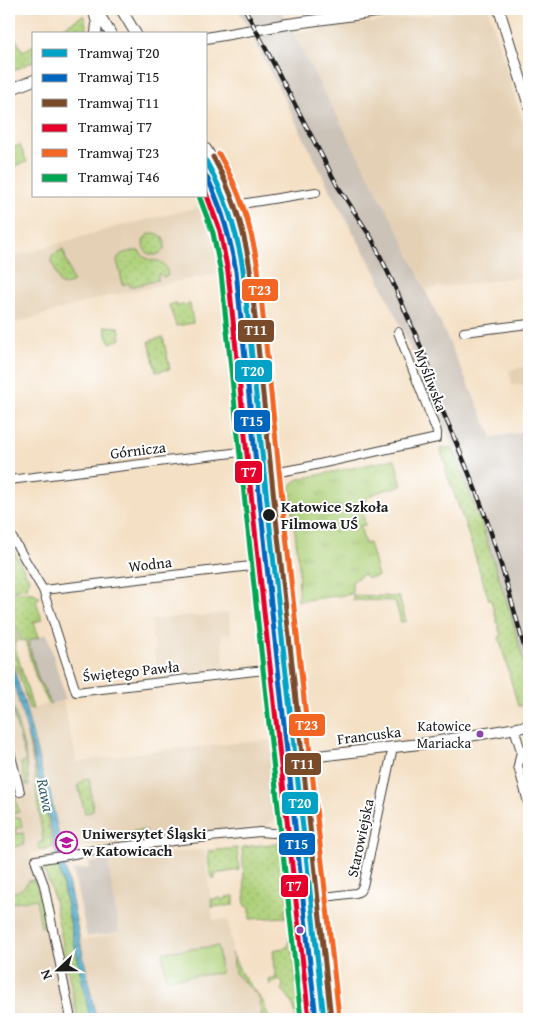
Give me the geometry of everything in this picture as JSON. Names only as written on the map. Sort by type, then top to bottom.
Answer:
[{"type":"street","points":[[95,9],[96,32]]},
{"type":"street","points":[[95,9],[111,32]]},
{"type":"street","points":[[121,9],[129,29]]},
{"type":"street","points":[[208,38],[398,9]]},
{"type":"street","points":[[499,9],[529,102]]},
{"type":"street","points":[[9,90],[32,81]]},
{"type":"street","points":[[208,152],[222,176],[235,205],[250,270],[268,439],[286,560],[286,610],[331,1019]]},
{"type":"street","points":[[208,184],[224,226],[230,266],[250,451],[253,502],[274,669],[286,783],[289,832],[310,1019]]},
{"type":"street","points":[[235,205],[316,192]]},
{"type":"street","points":[[464,332],[529,324]]},
{"type":"street","name":"Myśliwska","points":[[274,473],[437,438],[437,432],[398,332]]},
{"type":"street","name":"Górnicza","points":[[9,480],[250,451],[268,439]]},
{"type":"street","points":[[250,451],[274,473]]},
{"type":"street","points":[[252,479],[274,473]]},
{"type":"street","name":"Świętego Pawła","points":[[9,532],[43,590],[76,692],[274,669]]},
{"type":"street","name":"Wodna","points":[[43,590],[260,565]]},
{"type":"street","name":"Francuska","points":[[301,758],[435,742],[529,726]]},
{"type":"street","points":[[514,728],[521,751],[518,764],[529,806]]},
{"type":"street","name":"Starowiejska","points":[[317,898],[356,893],[363,886],[393,747]]},
{"type":"street","points":[[9,748],[20,792]]},
{"type":"street","points":[[286,783],[291,771],[301,758]]},
{"type":"street","points":[[71,1019],[37,859],[101,849],[191,839],[260,832],[289,832]]},
{"type":"shaded area","points":[[238,9],[280,9],[402,238],[492,437],[529,431],[529,680],[509,608],[465,480],[404,333],[376,273],[334,198]]},
{"type":"shaded area","points":[[475,9],[488,9],[529,143],[529,276],[426,289],[402,238],[293,33]]},
{"type":"shaded area","points":[[209,205],[219,273],[103,297],[9,325],[9,258],[115,227]]},
{"type":"shaded area","points":[[529,366],[529,384],[512,385],[509,370]]},
{"type":"shaded area","points":[[229,612],[231,633],[221,635],[225,669],[157,677],[151,620]]},
{"type":"shaded area","points":[[47,634],[66,700],[51,703],[38,678],[28,640]]},
{"type":"shaded area","name":"Uniwersytet Śląski w Katowicach","points":[[9,674],[33,709],[63,701],[77,762],[143,752],[270,740],[279,815],[268,826],[30,853],[54,945],[119,933],[108,860],[198,850],[205,851],[213,920],[228,919],[235,972],[258,996],[262,1019],[9,1019]]},
{"type":"shaded area","points":[[108,860],[119,932],[87,937],[73,870],[90,868],[89,863]]},
{"type":"green space","points":[[84,15],[86,32],[55,32]]},
{"type":"green space","points":[[14,36],[23,51],[32,46],[32,62],[9,73],[9,39]]},
{"type":"green space","points":[[20,145],[27,162],[9,168],[9,149]]},
{"type":"green space","points":[[154,233],[162,236],[165,244],[162,252],[154,255],[146,252],[143,244],[146,236]]},
{"type":"green space","points":[[63,249],[73,282],[63,286],[60,284],[51,259],[53,255]]},
{"type":"green space","points":[[131,251],[139,251],[148,259],[162,263],[168,275],[164,277],[158,274],[158,280],[130,287],[129,283],[123,285],[117,260],[121,255]]},
{"type":"green space","points":[[176,303],[177,306],[190,304],[193,323],[176,326],[169,305]]},
{"type":"green space","points":[[104,326],[119,327],[121,339],[110,343]]},
{"type":"green space","points":[[163,337],[170,369],[156,372],[149,341]]},
{"type":"green space","points":[[452,447],[480,520],[509,608],[529,680],[529,705],[518,706],[491,600],[489,600],[445,469],[447,468],[440,449]]},
{"type":"green space","points":[[395,459],[402,486],[369,497],[363,507],[365,525],[360,526],[365,544],[369,543],[378,576],[368,578],[363,574],[352,582],[352,594],[298,601],[299,567],[290,488],[293,483],[299,479]]},
{"type":"green space","points":[[9,542],[29,579],[27,588],[9,590]]},
{"type":"green space","points":[[28,591],[40,597],[36,601],[42,620],[34,622],[39,637],[28,641],[38,678],[51,703],[49,704],[36,678],[25,640],[21,641],[11,614],[13,614],[15,607],[9,605],[9,593]]},
{"type":"green space","points":[[353,595],[399,597],[406,621],[401,622],[395,601],[353,600]]},
{"type":"green space","points":[[9,615],[18,641],[14,643],[33,709],[29,708],[9,641]]},
{"type":"green space","points":[[14,709],[25,752],[29,785],[26,785],[21,764],[26,761],[12,710]]},
{"type":"green space","points":[[27,733],[53,847],[40,850],[38,844],[43,839],[34,767]]},
{"type":"green space","points":[[89,778],[93,810],[85,813],[78,785],[83,780]]},
{"type":"green space","points":[[16,796],[19,812],[12,814],[13,818],[20,817],[22,827],[15,829],[16,834],[23,833],[24,845],[12,847],[9,826],[9,798]]},
{"type":"green space","points":[[146,830],[146,836],[100,840],[99,835]]},
{"type":"green space","points":[[296,838],[316,1019],[315,1019]]},
{"type":"green space","points":[[281,843],[289,910],[285,910],[286,917],[250,919],[250,907],[245,906],[244,897],[242,847]]},
{"type":"green space","points":[[237,848],[239,870],[215,874],[215,879],[213,879],[212,875],[210,875],[208,851]]},
{"type":"green space","points":[[58,864],[90,1019],[78,1019],[54,901],[44,870],[46,865]]},
{"type":"green space","points":[[35,880],[46,922],[45,926],[41,927],[36,899],[9,903],[9,894],[20,890],[28,881]]},
{"type":"green space","points":[[234,896],[234,905],[212,907],[211,899],[221,898],[222,900],[226,899],[226,897]]},
{"type":"green space","points":[[292,936],[301,1019],[296,1019],[292,1003],[282,990],[283,984],[279,979],[270,985],[269,980],[276,978],[273,950],[288,947],[289,937]]},
{"type":"green space","points":[[218,946],[221,973],[166,979],[163,952]]},
{"type":"green space","points":[[232,953],[242,975],[264,1003],[270,1019],[262,1019],[258,996],[235,973]]},
{"type":"water","name":"Rawa","points":[[9,653],[45,784],[49,788],[96,1019],[90,1019],[47,806],[45,806],[31,745],[9,667]]},
{"type":"railway","points":[[245,9],[337,185],[372,239],[429,366]]},
{"type":"railway","points":[[420,360],[479,498],[504,573],[529,665]]},
{"type":"tram line","name":"T23","points":[[219,154],[244,209],[258,268],[339,1017]]},
{"type":"tram line","name":"T11","points":[[213,157],[237,211],[250,269],[331,1018]]},
{"type":"tram line","name":"T20","points":[[208,165],[230,214],[238,241],[243,270],[324,1019]]},
{"type":"tram line","name":"T15","points":[[208,180],[225,222],[236,271],[316,1019]]},
{"type":"tram line","name":"T46","points":[[200,198],[213,233],[221,273],[301,1019]]},
{"type":"tram line","name":"T7","points":[[208,198],[220,231],[228,272],[309,1019]]},
{"type":"place","name":"Katowice Szkoła Filmowa UŚ","points":[[269,515]]},
{"type":"place","name":"Katowice Mariacka","points":[[480,734]]},
{"type":"place","name":"Uniwersytet Śląski w Katowicach","points":[[66,842]]}]
